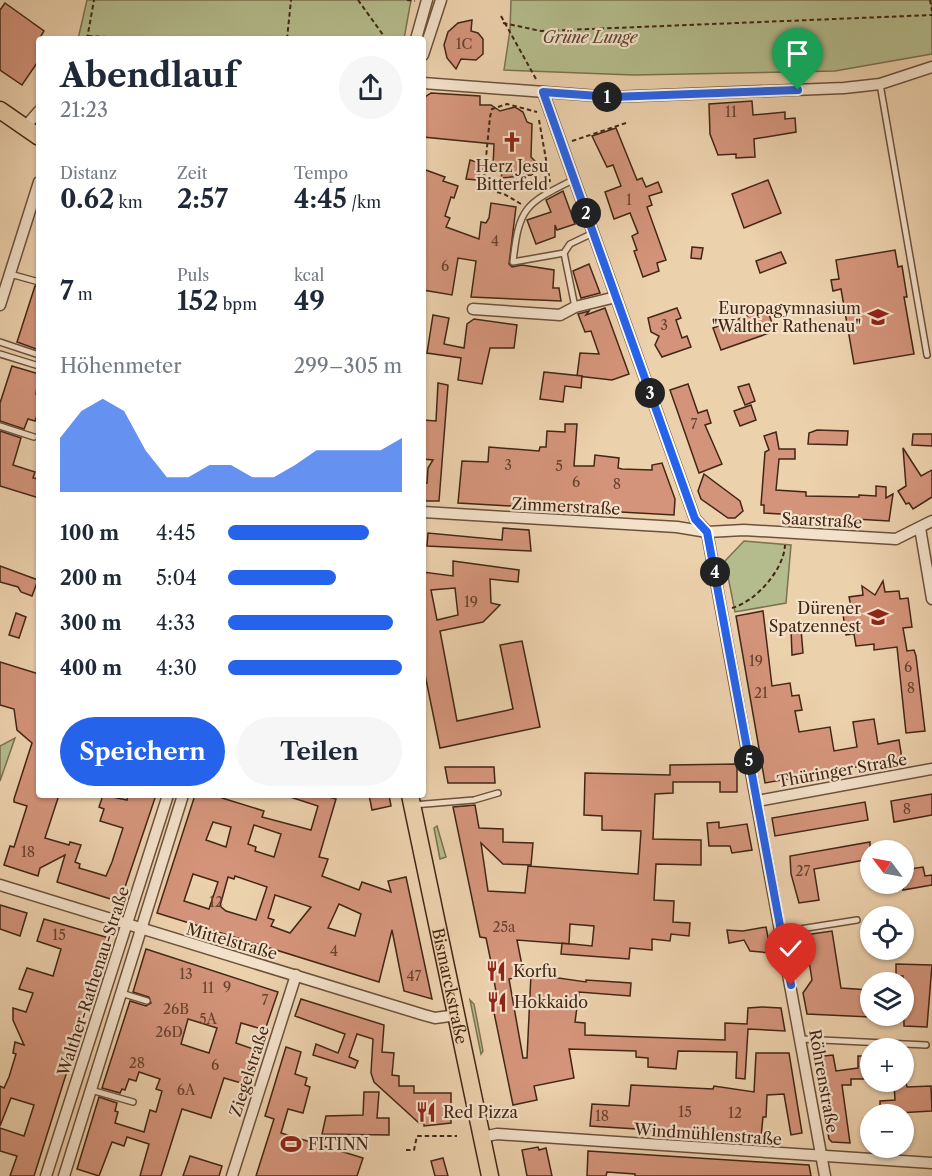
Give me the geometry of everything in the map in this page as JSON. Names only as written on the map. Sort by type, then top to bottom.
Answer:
[{"type":"main road","points":[[0,111],[36,135]]},
{"type":"main road","name":"Bismarckstraße","points":[[411,800],[490,1176]]},
{"type":"street","points":[[417,36],[427,0]]},
{"type":"street","points":[[426,46],[441,0]]},
{"type":"street","points":[[426,83],[612,97],[844,88],[880,84],[932,67]]},
{"type":"street","name":"Röhrenstraße","points":[[543,92],[695,519],[707,532],[825,1176]]},
{"type":"street","points":[[25,127],[36,114]]},
{"type":"street","points":[[0,305],[36,192]]},
{"type":"street","points":[[473,309],[560,315],[575,307],[616,297]]},
{"type":"street","name":"Zimmerstraße","points":[[426,512],[677,528],[707,532]]},
{"type":"street","name":"Saarstraße","points":[[707,532],[744,530],[896,539],[932,521]]},
{"type":"street","points":[[920,528],[932,599]]},
{"type":"street","name":"Thüringer Straße","points":[[757,801],[932,769]]},
{"type":"street","name":"Walther-Rathenau-Straße","points":[[46,1176],[128,926],[167,798]]},
{"type":"street","name":"Walther-Rathenau-Straße","points":[[64,1176],[182,798]]},
{"type":"street","name":"Mittelstraße","points":[[0,885],[140,930],[424,1015],[435,1017],[457,1015]]},
{"type":"street","name":"Ziegelstraße","points":[[232,1176],[296,975]]},
{"type":"street","name":"Windmühlenstraße","points":[[482,1137],[497,1134],[932,1163]]},
{"type":"lane","points":[[880,84],[927,355]]},
{"type":"lane","points":[[564,253],[513,262],[516,233],[523,212],[551,191],[574,179]]},
{"type":"lane","points":[[575,307],[564,253],[570,244],[593,233]]},
{"type":"lane","points":[[10,274],[36,281]]},
{"type":"lane","points":[[0,342],[36,354]]},
{"type":"lane","points":[[0,354],[36,365]]},
{"type":"lane","points":[[0,426],[34,437]]},
{"type":"lane","points":[[411,800],[474,800],[498,794]]},
{"type":"lane","points":[[781,932],[857,920]]},
{"type":"lane","points":[[121,993],[147,1001]]},
{"type":"lane","points":[[801,1039],[926,1045]]},
{"type":"lane","points":[[91,1090],[133,1102]]},
{"type":"path","points":[[88,36],[94,0]]},
{"type":"path","points":[[287,36],[291,0]]},
{"type":"path","points":[[358,0],[384,36]]},
{"type":"path","points":[[503,23],[541,31],[932,13],[930,0]]},
{"type":"path","points":[[501,16],[543,92]]},
{"type":"path","points":[[528,207],[504,194],[483,188],[492,109],[507,104],[538,112],[551,191]]},
{"type":"path","points":[[561,144],[629,122]]},
{"type":"path","points":[[722,609],[735,608],[751,600],[775,570],[785,553],[785,544]]},
{"type":"path","points":[[406,1150],[414,1150],[417,1136],[457,1136]]},
{"type":"green space","points":[[87,0],[411,0],[405,36],[79,36]]},
{"type":"green space","name":"Grüne Lunge","points":[[511,0],[932,0],[932,54],[835,71],[634,75],[504,70],[510,30]]},
{"type":"green space","points":[[744,541],[791,545],[786,603],[735,612],[725,561]]},
{"type":"green space","points":[[15,738],[0,781],[0,746]]},
{"type":"green space","points":[[437,826],[446,857],[440,859],[434,828]]},
{"type":"green space","points":[[470,1000],[474,1004],[483,1051],[481,1054]]},
{"type":"building","points":[[5,3],[44,31],[41,36],[36,36],[36,64],[22,85],[0,70],[0,10]]},
{"type":"building","points":[[472,20],[471,31],[478,33],[483,39],[483,54],[476,60],[461,59],[456,69],[447,58],[444,45],[448,32],[458,23]]},
{"type":"building","points":[[431,93],[480,96],[480,105],[491,105],[500,111],[515,107],[523,112],[527,122],[532,124],[531,157],[540,166],[532,175],[501,178],[502,173],[480,172],[477,180],[466,179],[470,160],[493,167],[494,144],[426,137],[426,96]]},
{"type":"building","points":[[752,101],[753,115],[785,112],[785,119],[795,118],[796,132],[754,139],[755,157],[736,158],[736,154],[718,155],[710,134],[709,104]]},
{"type":"building","points":[[616,128],[637,180],[642,178],[646,187],[658,182],[662,192],[649,196],[652,205],[647,207],[666,260],[657,263],[659,271],[643,277],[634,251],[637,250],[632,236],[638,233],[630,213],[614,219],[605,192],[621,186],[613,165],[607,167],[592,136]]},
{"type":"building","points":[[426,170],[445,177],[443,181],[458,186],[454,198],[451,197],[445,216],[450,218],[446,227],[479,239],[481,222],[486,223],[489,218],[491,203],[516,207],[509,264],[512,267],[522,265],[554,270],[553,288],[559,288],[561,301],[471,297],[476,261],[458,258],[452,295],[426,291]]},
{"type":"building","points":[[768,180],[781,213],[744,228],[732,194]]},
{"type":"building","points":[[563,191],[575,224],[557,230],[555,225],[555,237],[536,244],[527,220],[551,212],[546,200]]},
{"type":"building","points":[[692,247],[703,248],[701,259],[691,258]]},
{"type":"building","points":[[895,250],[898,267],[902,266],[907,297],[904,297],[914,354],[854,364],[841,289],[833,291],[831,280],[839,279],[836,260]]},
{"type":"building","points":[[781,252],[786,263],[760,273],[756,261]]},
{"type":"building","points":[[589,264],[600,293],[581,298],[573,271]]},
{"type":"building","points":[[35,286],[36,286],[36,349],[17,342]]},
{"type":"building","points":[[605,308],[629,374],[612,380],[577,376],[580,353],[599,354],[591,331],[585,332],[578,314],[589,311],[586,315]]},
{"type":"building","points":[[677,308],[681,318],[676,320],[682,338],[687,336],[691,347],[662,357],[655,345],[659,336],[651,332],[648,318]]},
{"type":"building","points":[[767,309],[775,331],[721,350],[713,328]]},
{"type":"building","points":[[433,315],[449,318],[444,344],[464,348],[467,324],[474,319],[517,325],[514,348],[490,348],[482,384],[458,380],[461,358],[427,353]]},
{"type":"building","points":[[12,366],[36,373],[35,421],[28,419],[24,429],[0,421],[0,403]]},
{"type":"building","points":[[544,372],[582,376],[581,388],[565,386],[563,402],[540,399]]},
{"type":"building","points":[[438,383],[448,385],[439,501],[426,501],[428,468],[433,460],[426,459],[426,420],[436,421]]},
{"type":"building","points":[[688,384],[698,413],[707,410],[711,423],[705,425],[722,464],[699,473],[670,390]]},
{"type":"building","points":[[749,384],[755,401],[745,405],[738,387]]},
{"type":"building","points":[[751,405],[756,420],[740,426],[734,411]]},
{"type":"building","points":[[565,424],[577,424],[574,466],[594,466],[595,455],[619,458],[618,468],[622,469],[652,470],[652,465],[662,463],[675,499],[674,515],[458,503],[462,461],[488,462],[489,447],[539,451],[540,447],[546,447],[547,431],[565,432]]},
{"type":"building","points":[[817,430],[848,431],[847,445],[808,444],[809,433]]},
{"type":"building","points":[[0,431],[21,438],[13,465],[35,472],[33,478],[36,478],[36,497],[0,486]]},
{"type":"building","points":[[776,432],[779,449],[795,449],[795,459],[779,459],[776,490],[806,492],[806,496],[859,497],[859,495],[876,496],[876,486],[886,487],[886,498],[893,494],[889,521],[837,518],[833,521],[830,517],[805,516],[800,520],[797,515],[764,513],[764,505],[761,505],[765,452],[769,450],[764,436]]},
{"type":"building","points":[[913,434],[932,434],[932,446],[912,445]]},
{"type":"building","points":[[903,448],[921,476],[932,470],[932,497],[913,509],[909,503],[906,504],[898,491],[906,486]]},
{"type":"building","points":[[704,474],[740,501],[743,511],[735,518],[728,518],[701,499],[698,491]]},
{"type":"building","points":[[503,528],[529,530],[531,551],[427,546],[428,533],[502,540]]},
{"type":"building","points":[[453,561],[519,570],[518,582],[490,579],[491,603],[500,605],[483,622],[440,631],[457,721],[513,709],[500,645],[522,641],[540,727],[440,748],[426,680],[426,572],[453,576]],"holes":[[[455,588],[458,615],[437,620],[431,590]]]},
{"type":"building","points":[[0,566],[36,579],[36,585],[32,596],[21,592],[18,587],[0,582]]},
{"type":"building","points":[[883,581],[885,592],[899,591],[900,599],[908,598],[912,627],[903,628],[907,651],[914,650],[916,656],[925,731],[906,733],[897,647],[874,650],[874,644],[856,646],[854,634],[846,635],[842,607],[851,606],[849,597],[863,595],[862,586],[875,595]]},
{"type":"building","points":[[763,611],[772,686],[790,683],[792,696],[799,695],[802,710],[795,711],[799,732],[830,727],[834,751],[857,747],[853,722],[874,719],[878,744],[899,740],[902,759],[765,783],[736,616]]},
{"type":"building","points":[[16,613],[26,617],[19,638],[9,635]]},
{"type":"building","points":[[791,629],[801,629],[803,653],[792,655]]},
{"type":"building","points":[[0,662],[36,673],[36,798],[58,798],[45,838],[69,845],[70,842],[81,845],[75,862],[80,864],[79,868],[106,876],[112,862],[123,828],[100,821],[104,809],[99,807],[102,798],[127,800],[127,798],[155,798],[120,902],[57,882],[65,855],[40,868],[38,876],[4,865],[10,846],[14,847],[27,806],[14,802],[14,799],[32,743],[17,730],[14,709],[0,705]]},
{"type":"building","points":[[737,764],[737,792],[720,792],[720,782],[673,782],[673,793],[655,794],[653,839],[701,840],[701,865],[656,864],[654,900],[674,901],[673,922],[690,923],[689,936],[671,934],[670,941],[652,939],[652,950],[630,948],[629,959],[561,954],[562,943],[517,940],[524,976],[509,979],[523,1058],[527,1058],[531,974],[586,982],[586,980],[631,983],[630,996],[579,992],[575,1022],[585,1023],[585,1035],[725,1040],[725,1023],[747,1024],[748,1008],[781,1008],[785,1031],[748,1029],[745,1079],[736,1078],[737,1052],[678,1051],[676,1069],[648,1067],[648,1058],[636,1057],[636,1051],[569,1049],[574,1078],[534,1086],[537,1100],[513,1105],[490,993],[496,992],[491,962],[486,938],[480,937],[453,807],[475,805],[479,828],[503,829],[503,842],[533,843],[531,865],[503,864],[481,843],[488,891],[525,893],[528,866],[638,874],[641,831],[602,830],[602,816],[584,815],[585,773],[670,775],[670,765]],"holes":[[[570,924],[594,926],[592,946],[569,944]]]},
{"type":"building","points":[[445,767],[494,767],[495,783],[448,783]]},
{"type":"building","points":[[932,794],[932,815],[894,822],[891,801]]},
{"type":"building","points":[[194,798],[222,798],[264,811],[262,817],[311,830],[318,806],[293,798],[336,799],[319,857],[328,859],[322,876],[359,890],[362,882],[391,892],[388,881],[406,877],[432,999],[404,991],[392,930],[379,982],[157,913]],"holes":[[[213,822],[231,827],[226,847],[206,840]],[[254,825],[281,834],[274,857],[255,851],[256,847],[248,844]],[[193,874],[218,882],[209,909],[184,901]],[[235,876],[267,887],[256,920],[226,911],[220,906],[228,877],[234,879]],[[275,895],[311,907],[290,933],[271,926],[274,920],[268,918]],[[339,904],[361,914],[355,936],[328,928]]]},
{"type":"building","points":[[370,798],[390,798],[391,806],[372,810]]},
{"type":"building","points":[[865,802],[868,820],[775,836],[772,818]]},
{"type":"building","points":[[719,822],[719,828],[747,824],[752,850],[732,853],[730,846],[709,846],[707,823]]},
{"type":"building","points":[[860,844],[860,861],[814,869],[819,900],[799,903],[791,874],[790,856]]},
{"type":"building","points":[[923,867],[925,876],[932,875],[932,885],[914,888],[914,868]]},
{"type":"building","points":[[0,905],[27,913],[20,936],[0,929]]},
{"type":"building","points":[[44,919],[109,938],[34,1176],[10,1176],[17,1156],[0,1151],[0,1128],[24,1136],[34,1105],[11,1098],[0,1126],[0,1086],[4,1088],[9,1077],[16,1054],[13,1053],[15,1042],[24,1045],[13,1020],[13,1008],[26,1012],[33,993],[19,989],[27,968],[53,976],[61,949],[37,941]]},
{"type":"building","points":[[766,927],[771,953],[750,951],[744,940],[729,943],[727,930],[743,931]]},
{"type":"building","points":[[832,931],[841,988],[860,989],[860,1017],[807,1014],[803,993],[812,980],[805,935]]},
{"type":"building","points":[[146,949],[278,992],[265,1030],[241,1023],[236,1043],[259,1051],[248,1085],[224,1078],[211,1118],[182,1109],[161,1176],[140,1176],[149,1144],[127,1137],[124,1146],[112,1142],[99,1176],[77,1169],[99,1097],[117,1103],[115,1111],[118,1112],[115,1123],[144,1132],[150,1110],[156,1112],[162,1091],[156,1089],[160,1079],[139,1072],[136,1081],[129,1079],[125,1090],[122,1089],[120,1093],[102,1088],[130,1001],[146,1006],[151,1003],[149,997],[133,992]],"holes":[[[188,1019],[217,1028],[209,1053],[181,1044]]]},
{"type":"building","points":[[896,964],[932,965],[927,1027],[904,1026],[914,1026],[914,972],[896,972]]},
{"type":"building","points":[[301,999],[384,1025],[382,1052],[394,1053],[392,1075],[399,1076],[399,1086],[414,1086],[414,1093],[451,1093],[451,1123],[424,1126],[424,1123],[419,1123],[374,1082],[371,1073],[373,1039],[357,1034],[349,1057],[358,1061],[355,1068],[313,1055],[316,1044],[338,1053],[345,1034],[295,1016]]},
{"type":"building","points":[[286,1047],[301,1052],[295,1074],[307,1078],[305,1085],[310,1087],[303,1113],[288,1109],[281,1133],[363,1158],[357,1176],[256,1176],[274,1119],[265,1116]]},
{"type":"building","points":[[756,1053],[789,1053],[802,1133],[791,1135],[784,1094],[767,1095],[766,1117],[763,1117],[761,1137],[590,1126],[592,1104],[629,1106],[631,1085],[713,1089],[714,1086],[754,1092]]},
{"type":"building","points":[[833,1055],[836,1071],[858,1068],[858,1056],[860,1056],[860,1079],[851,1079],[851,1085],[842,1085],[850,1143],[832,1142],[829,1139],[814,1057]]},
{"type":"building","points":[[931,1086],[932,1111],[914,1112],[914,1104],[880,1104],[880,1101],[895,1100],[895,1092],[914,1092],[914,1087]]},
{"type":"building","points":[[364,1092],[379,1092],[377,1118],[389,1118],[389,1135],[322,1134],[326,1116],[363,1115]]},
{"type":"building","points":[[538,1147],[539,1150],[546,1148],[552,1176],[527,1176],[522,1150]]},
{"type":"building","points":[[588,1151],[809,1165],[811,1176],[635,1176],[635,1174],[607,1172],[606,1176],[587,1176]]},
{"type":"building","points":[[190,1156],[222,1166],[219,1176],[183,1176]]},
{"type":"building","points":[[443,1158],[448,1176],[435,1176],[431,1161]]},
{"type":"place","name":"Herz Jesu Bitterfeld","points":[[512,142]]},
{"type":"place","name":"Europagymnasium \"Walther Rathenau\"","points":[[878,317]]},
{"type":"place","name":"Dürener Spatzennest","points":[[878,617]]},
{"type":"place","name":"Korfu","points":[[496,971]]},
{"type":"place","name":"Hokkaido","points":[[497,1002]]},
{"type":"place","name":"Red Pizza","points":[[426,1112]]},
{"type":"place","name":"FITINN","points":[[291,1144]]},
{"type":"route","points":[[791,985],[707,532],[695,519],[543,92],[612,97],[798,90]]}]
